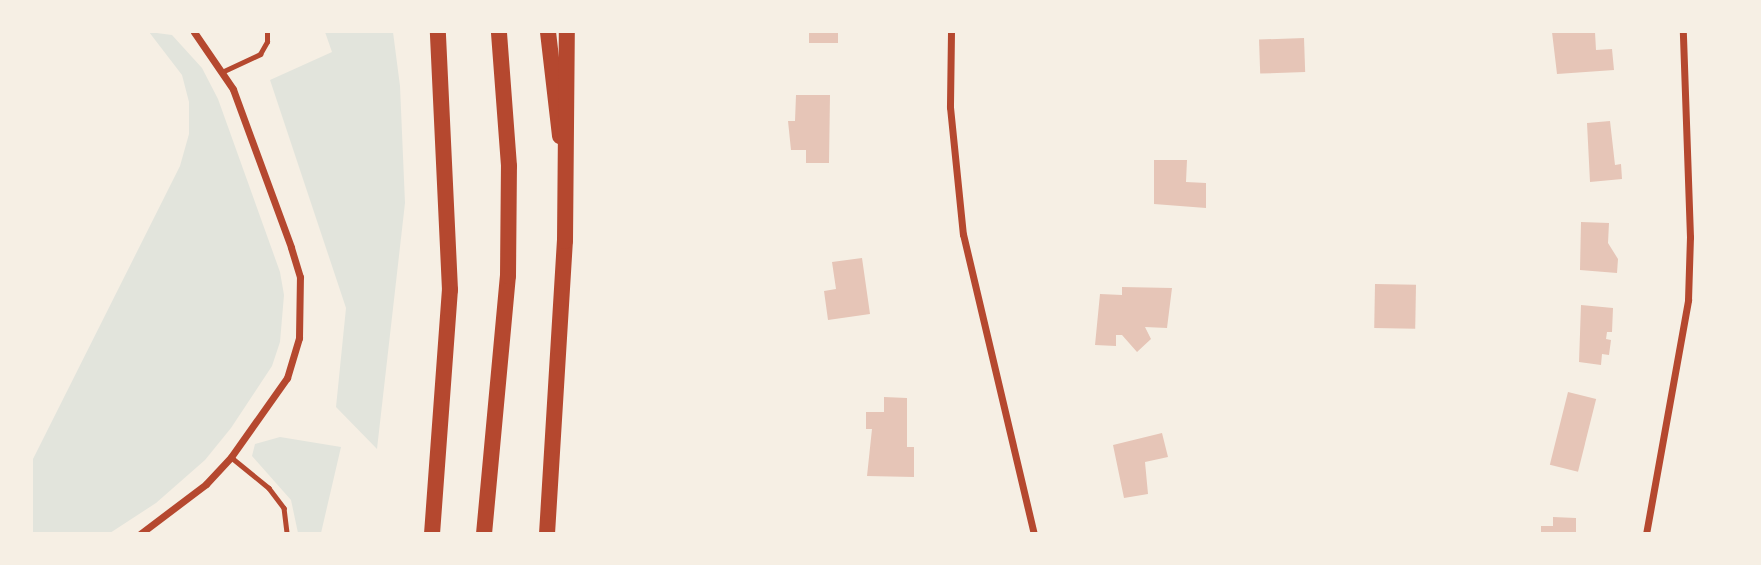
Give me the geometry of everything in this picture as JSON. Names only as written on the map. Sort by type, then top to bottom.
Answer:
[{"type":"highway","points":[[432,534],[450,290],[438,32]]},
{"type":"highway","points":[[484,534],[508,276],[509,166],[499,32]]},
{"type":"highway","points":[[548,32],[564,163]]},
{"type":"highway","points":[[547,534],[562,325],[567,32]]},
{"type":"street","points":[[140,534],[206,484],[231,457],[287,378],[302,309],[291,247],[224,71],[194,32]]},
{"type":"street","points":[[951,32],[951,119],[963,234],[1034,534]]},
{"type":"street","points":[[1646,534],[1688,300],[1684,32]]},
{"type":"lane","points":[[224,71],[260,54],[267,42],[267,32]]},
{"type":"lane","points":[[231,457],[269,488],[284,508],[287,534]]},
{"type":"shaded area","points":[[149,32],[172,35],[202,68],[218,99],[280,272],[284,295],[280,342],[272,366],[231,428],[205,460],[156,503],[110,533],[32,533],[32,461],[180,166],[189,134],[189,102],[182,75]]},
{"type":"shaded area","points":[[325,32],[393,32],[400,86],[405,203],[377,449],[336,407],[346,308],[270,80],[332,52]]},
{"type":"shaded area","points":[[280,437],[341,447],[321,533],[298,533],[291,500],[252,456],[255,444]]},
{"type":"building","points":[[809,32],[838,32],[838,43],[809,43]]},
{"type":"building","points":[[1552,32],[1595,32],[1596,50],[1612,49],[1614,70],[1557,74]]},
{"type":"building","points":[[1304,38],[1305,72],[1260,74],[1259,40]]},
{"type":"building","points":[[796,95],[830,95],[829,163],[806,163],[806,150],[791,150],[788,121],[795,121]]},
{"type":"building","points":[[1610,121],[1615,165],[1621,164],[1622,179],[1590,182],[1587,123]]},
{"type":"building","points":[[1154,160],[1187,160],[1186,182],[1206,183],[1206,208],[1154,204]]},
{"type":"building","points":[[1581,222],[1609,223],[1608,243],[1618,259],[1617,273],[1580,270]]},
{"type":"building","points":[[862,258],[870,314],[828,320],[824,291],[836,289],[832,262]]},
{"type":"building","points":[[1375,284],[1416,285],[1415,329],[1374,328]]},
{"type":"building","points":[[1122,287],[1172,288],[1167,328],[1145,327],[1151,339],[1137,352],[1122,335],[1116,335],[1116,346],[1095,345],[1100,294],[1122,295]]},
{"type":"building","points":[[1581,305],[1613,308],[1612,332],[1607,332],[1606,339],[1611,340],[1609,355],[1602,354],[1601,365],[1579,362]]},
{"type":"building","points":[[1568,392],[1596,399],[1578,472],[1550,465]]},
{"type":"building","points":[[884,397],[907,398],[907,447],[914,447],[914,477],[867,476],[872,429],[866,429],[866,412],[884,412]]},
{"type":"building","points":[[1162,433],[1168,457],[1145,462],[1148,494],[1124,498],[1113,445]]},
{"type":"building","points":[[1553,517],[1576,518],[1576,534],[1541,534],[1541,526],[1553,526]]}]
